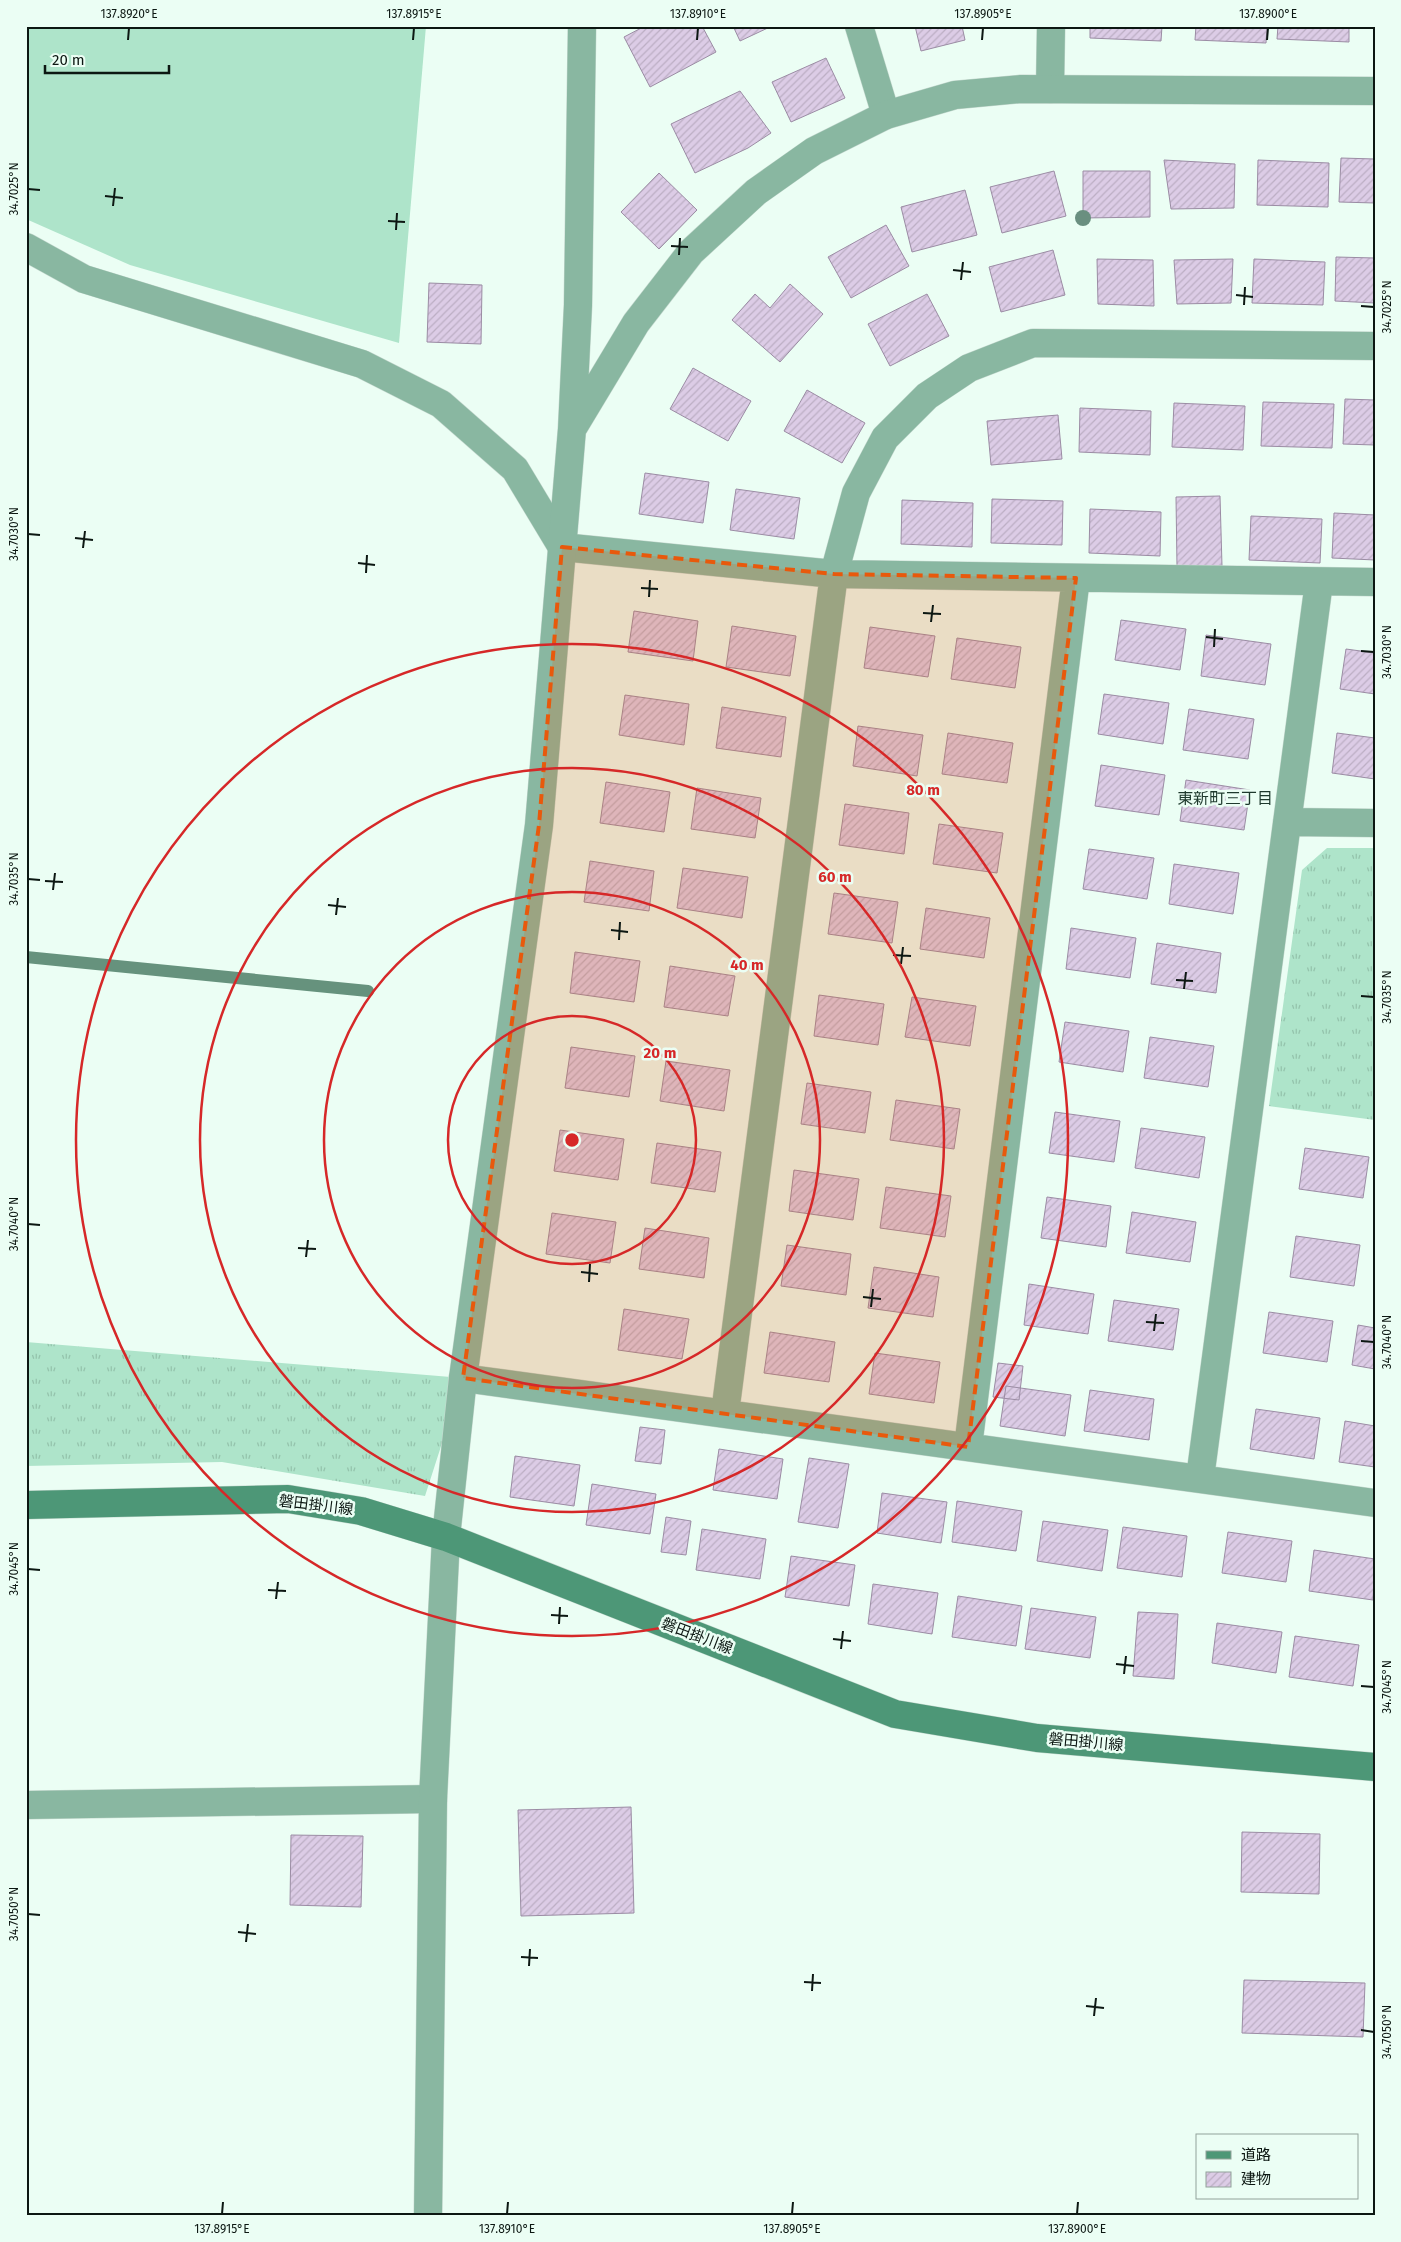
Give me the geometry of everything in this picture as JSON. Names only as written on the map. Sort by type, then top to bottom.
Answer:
[{"type":"main road","name":"磐田掛川線","points":[[26,1505],[288,1499],[361,1510],[446,1537],[895,1714],[1037,1738],[1375,1768]]},
{"type":"street","points":[[428,2216],[433,1799],[446,1537],[463,1378],[539,824],[572,430],[578,295],[582,26]]},
{"type":"street","points":[[859,26],[886,115]]},
{"type":"street","points":[[1050,88],[1051,26]]},
{"type":"street","points":[[572,430],[636,323],[691,252],[763,187],[814,151],[886,115],[955,95],[1021,89],[1375,91]]},
{"type":"street","points":[[26,247],[84,278],[362,364],[441,404],[515,469],[562,547]]},
{"type":"street","points":[[725,1413],[834,574],[856,493],[885,438],[927,396],[970,368],[1033,343],[1375,346]]},
{"type":"street","points":[[562,547],[834,574],[1375,582]]},
{"type":"street","points":[[968,1447],[1076,578]]},
{"type":"street","points":[[1200,1478],[1319,582]]},
{"type":"street","points":[[1287,822],[1375,823]]},
{"type":"street","points":[[463,1378],[1375,1503]]},
{"type":"street","points":[[26,1805],[433,1799]]},
{"type":"highlighted area","points":[[562,547],[834,574],[1076,578],[968,1447],[463,1378],[539,825]]},
{"type":"green space","points":[[26,26],[426,26],[399,343],[130,265],[26,219]]},
{"type":"green space","points":[[1327,848],[1375,848],[1375,1120],[1269,1106],[1302,870]]},
{"type":"green space","points":[[26,1342],[463,1378],[425,1496],[222,1462],[26,1466]]},
{"type":"building","points":[[645,26],[702,26],[716,52],[650,87],[624,37]]},
{"type":"building","points":[[733,26],[772,26],[740,41]]},
{"type":"building","points":[[915,26],[962,26],[965,40],[921,51]]},
{"type":"building","points":[[1090,26],[1162,26],[1161,41],[1090,38]]},
{"type":"building","points":[[1196,26],[1267,26],[1266,43],[1195,40]]},
{"type":"building","points":[[1278,26],[1349,26],[1349,42],[1277,39]]},
{"type":"building","points":[[826,58],[845,98],[791,122],[772,82]]},
{"type":"building","points":[[740,91],[771,133],[748,148],[695,173],[671,124]]},
{"type":"building","points":[[1341,158],[1375,159],[1375,203],[1339,202]]},
{"type":"building","points":[[1164,160],[1235,164],[1234,208],[1171,209]]},
{"type":"building","points":[[1258,160],[1329,163],[1328,207],[1257,205]]},
{"type":"building","points":[[1054,171],[1066,216],[1002,233],[990,187]]},
{"type":"building","points":[[1083,171],[1150,171],[1150,217],[1083,218]]},
{"type":"building","points":[[659,173],[697,210],[659,249],[621,212]]},
{"type":"building","points":[[965,190],[977,235],[912,252],[901,207]]},
{"type":"building","points":[[886,225],[909,266],[851,298],[828,257]]},
{"type":"building","points":[[1053,250],[1065,295],[1001,312],[989,267]]},
{"type":"building","points":[[1336,257],[1375,258],[1375,303],[1335,301]]},
{"type":"building","points":[[1097,259],[1153,260],[1154,306],[1098,304]]},
{"type":"building","points":[[1233,259],[1231,303],[1177,304],[1174,260]]},
{"type":"building","points":[[1254,259],[1325,262],[1323,305],[1252,303]]},
{"type":"building","points":[[429,283],[482,285],[481,344],[427,342]]},
{"type":"building","points":[[790,284],[823,314],[780,362],[732,320],[755,294],[770,308]]},
{"type":"building","points":[[927,294],[949,336],[890,366],[868,324]]},
{"type":"building","points":[[693,368],[751,401],[728,441],[670,409]]},
{"type":"building","points":[[807,390],[865,423],[842,463],[784,431]]},
{"type":"building","points":[[1345,399],[1375,400],[1375,445],[1343,444]]},
{"type":"building","points":[[1263,402],[1334,404],[1332,448],[1261,446]]},
{"type":"building","points":[[1174,403],[1245,406],[1243,450],[1172,447]]},
{"type":"building","points":[[1080,408],[1151,411],[1150,455],[1079,452]]},
{"type":"building","points":[[1058,415],[1062,459],[991,465],[987,421]]},
{"type":"building","points":[[645,473],[709,482],[703,523],[639,514]]},
{"type":"building","points":[[736,489],[800,498],[794,539],[730,530]]},
{"type":"building","points":[[1220,496],[1222,566],[1177,567],[1176,497]]},
{"type":"building","points":[[992,499],[1063,501],[1062,545],[991,543]]},
{"type":"building","points":[[902,500],[973,503],[972,547],[901,544]]},
{"type":"building","points":[[1090,509],[1161,512],[1160,556],[1089,553]]},
{"type":"building","points":[[1334,513],[1375,515],[1375,560],[1332,558]]},
{"type":"building","points":[[1251,516],[1322,519],[1320,563],[1249,560]]},
{"type":"building","points":[[634,611],[698,621],[693,661],[628,652]]},
{"type":"building","points":[[1121,620],[1186,629],[1180,670],[1115,660]]},
{"type":"building","points":[[732,626],[796,636],[790,676],[726,667]]},
{"type":"building","points":[[870,627],[935,636],[928,677],[864,668]]},
{"type":"building","points":[[1206,635],[1271,644],[1265,685],[1201,676]]},
{"type":"building","points":[[957,638],[1021,647],[1015,688],[951,679]]},
{"type":"building","points":[[1346,649],[1375,653],[1375,694],[1340,689]]},
{"type":"building","points":[[1104,694],[1169,703],[1163,744],[1098,734]]},
{"type":"building","points":[[625,695],[689,704],[684,745],[619,735]]},
{"type":"building","points":[[722,707],[786,717],[781,757],[716,748]]},
{"type":"building","points":[[1189,709],[1254,719],[1248,759],[1183,750]]},
{"type":"building","points":[[858,726],[923,735],[917,776],[853,766]]},
{"type":"building","points":[[948,733],[1013,743],[1007,783],[942,774]]},
{"type":"building","points":[[1337,733],[1375,738],[1375,779],[1332,773]]},
{"type":"building","points":[[1101,765],[1165,775],[1159,815],[1095,806]]},
{"type":"building","points":[[1186,780],[1250,790],[1244,830],[1180,821]]},
{"type":"building","points":[[606,782],[670,792],[664,832],[600,823]]},
{"type":"building","points":[[697,788],[761,798],[755,838],[691,829]]},
{"type":"building","points":[[845,804],[909,813],[904,854],[839,845]]},
{"type":"building","points":[[939,824],[1003,833],[997,873],[933,864]]},
{"type":"building","points":[[1089,849],[1154,858],[1147,899],[1083,889]]},
{"type":"building","points":[[590,861],[654,871],[649,911],[584,902]]},
{"type":"building","points":[[1174,864],[1239,873],[1233,914],[1169,904]]},
{"type":"building","points":[[683,868],[748,877],[742,918],[677,908]]},
{"type":"building","points":[[834,893],[898,902],[892,943],[828,934]]},
{"type":"building","points":[[926,908],[990,918],[984,958],[920,949]]},
{"type":"building","points":[[1071,928],[1136,938],[1130,978],[1066,969]]},
{"type":"building","points":[[1157,943],[1221,953],[1216,993],[1151,984]]},
{"type":"building","points":[[575,952],[640,961],[634,1002],[570,993]]},
{"type":"building","points":[[670,966],[735,976],[728,1016],[664,1007]]},
{"type":"building","points":[[819,995],[884,1004],[878,1045],[814,1036]]},
{"type":"building","points":[[912,997],[976,1006],[970,1046],[905,1037]]},
{"type":"building","points":[[1065,1022],[1129,1031],[1123,1072],[1059,1062]]},
{"type":"building","points":[[1150,1037],[1214,1046],[1208,1087],[1144,1078]]},
{"type":"building","points":[[571,1047],[635,1056],[629,1097],[565,1088]]},
{"type":"building","points":[[666,1061],[730,1070],[724,1111],[660,1101]]},
{"type":"building","points":[[807,1083],[871,1092],[865,1133],[801,1124]]},
{"type":"building","points":[[896,1100],[960,1109],[954,1149],[890,1140]]},
{"type":"building","points":[[1055,1112],[1120,1121],[1114,1162],[1049,1153]]},
{"type":"building","points":[[1141,1128],[1205,1137],[1199,1178],[1135,1168]]},
{"type":"building","points":[[560,1130],[624,1139],[618,1180],[554,1171]]},
{"type":"building","points":[[657,1143],[721,1152],[715,1192],[651,1183]]},
{"type":"building","points":[[1305,1148],[1369,1157],[1363,1198],[1299,1189]]},
{"type":"building","points":[[794,1170],[859,1179],[853,1220],[789,1211]]},
{"type":"building","points":[[886,1187],[951,1196],[945,1237],[880,1228]]},
{"type":"building","points":[[1047,1197],[1111,1206],[1106,1247],[1041,1238]]},
{"type":"building","points":[[1132,1212],[1196,1222],[1190,1262],[1126,1253]]},
{"type":"building","points":[[552,1213],[616,1222],[610,1263],[546,1254]]},
{"type":"building","points":[[645,1228],[709,1238],[704,1278],[639,1269]]},
{"type":"building","points":[[1296,1236],[1360,1245],[1354,1286],[1290,1277]]},
{"type":"building","points":[[787,1245],[851,1254],[846,1295],[781,1286]]},
{"type":"building","points":[[874,1267],[939,1277],[933,1317],[868,1308]]},
{"type":"building","points":[[1029,1284],[1094,1294],[1088,1334],[1024,1325]]},
{"type":"building","points":[[1114,1300],[1179,1309],[1173,1350],[1108,1341]]},
{"type":"building","points":[[624,1309],[689,1319],[682,1359],[618,1350]]},
{"type":"building","points":[[1269,1312],[1333,1321],[1327,1362],[1263,1353]]},
{"type":"building","points":[[1358,1325],[1375,1328],[1375,1369],[1352,1365]]},
{"type":"building","points":[[770,1332],[835,1342],[829,1382],[764,1373]]},
{"type":"building","points":[[875,1353],[940,1362],[934,1403],[869,1394]]},
{"type":"building","points":[[998,1363],[1023,1366],[1019,1400],[993,1397]]},
{"type":"building","points":[[1006,1386],[1071,1395],[1065,1436],[1000,1426]]},
{"type":"building","points":[[1090,1390],[1154,1399],[1149,1440],[1084,1431]]},
{"type":"building","points":[[1256,1409],[1320,1418],[1314,1459],[1250,1449]]},
{"type":"building","points":[[1345,1421],[1375,1426],[1375,1467],[1339,1462]]},
{"type":"building","points":[[640,1427],[665,1430],[661,1464],[635,1461]]},
{"type":"building","points":[[719,1449],[783,1459],[777,1499],[713,1490]]},
{"type":"building","points":[[515,1456],[580,1465],[574,1506],[510,1497]]},
{"type":"building","points":[[809,1458],[849,1464],[838,1528],[798,1522]]},
{"type":"building","points":[[592,1484],[656,1494],[650,1534],[586,1525]]},
{"type":"building","points":[[882,1493],[947,1502],[941,1543],[877,1533]]},
{"type":"building","points":[[957,1501],[1022,1511],[1016,1551],[952,1542]]},
{"type":"building","points":[[666,1517],[691,1521],[686,1555],[661,1552]]},
{"type":"building","points":[[1043,1521],[1108,1530],[1102,1571],[1037,1561]]},
{"type":"building","points":[[1123,1527],[1187,1536],[1182,1577],[1117,1568]]},
{"type":"building","points":[[702,1529],[766,1539],[760,1579],[696,1570]]},
{"type":"building","points":[[1228,1532],[1292,1541],[1286,1582],[1222,1573]]},
{"type":"building","points":[[1314,1550],[1375,1559],[1373,1600],[1309,1591]]},
{"type":"building","points":[[791,1556],[855,1565],[849,1606],[785,1597]]},
{"type":"building","points":[[873,1584],[938,1593],[932,1634],[868,1624]]},
{"type":"building","points":[[958,1596],[1022,1606],[1016,1646],[952,1637]]},
{"type":"building","points":[[1031,1608],[1096,1617],[1090,1658],[1025,1649]]},
{"type":"building","points":[[1138,1612],[1178,1614],[1174,1679],[1133,1676]]},
{"type":"building","points":[[1217,1623],[1282,1632],[1276,1673],[1212,1663]]},
{"type":"building","points":[[1295,1636],[1359,1645],[1353,1686],[1289,1677]]},
{"type":"building","points":[[631,1807],[634,1913],[521,1916],[518,1810]]},
{"type":"building","points":[[1242,1832],[1320,1834],[1319,1894],[1241,1892]]},
{"type":"building","points":[[291,1835],[363,1836],[361,1907],[290,1905]]},
{"type":"building","points":[[1244,1980],[1365,1983],[1363,2037],[1242,2033]]},
{"type":"waterway","points":[[26,957],[368,991]]},
{"type":"district","name":"東新町三丁目","points":[[1225,798]]}]
